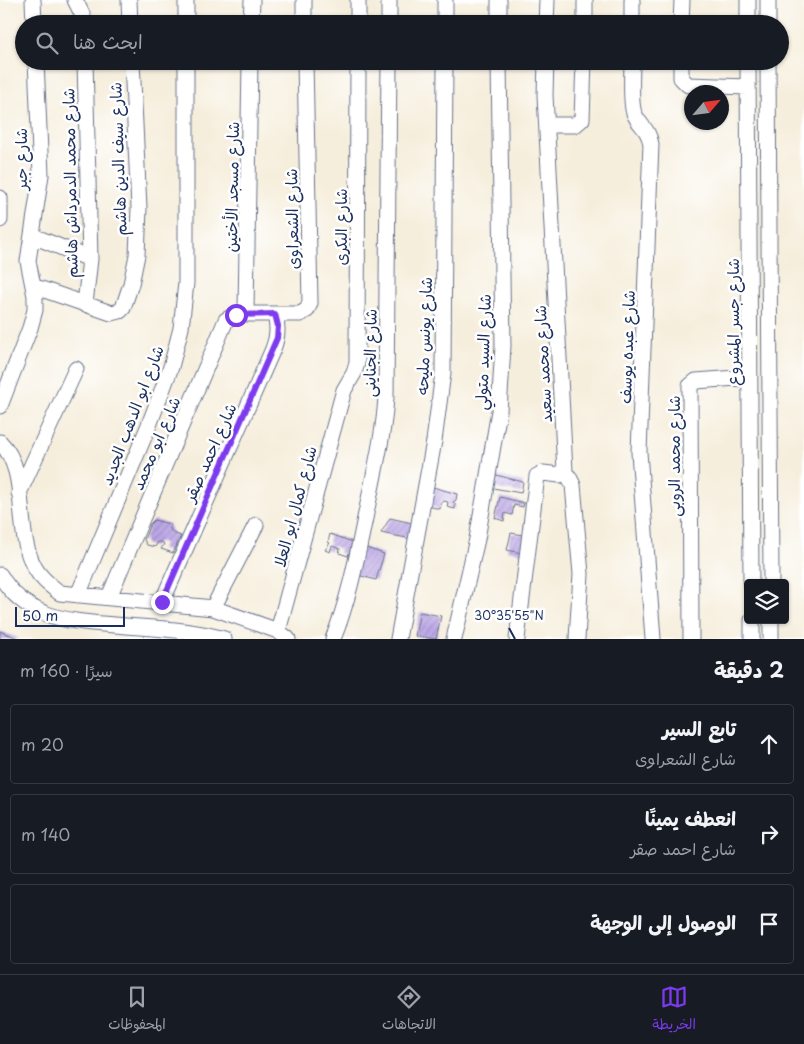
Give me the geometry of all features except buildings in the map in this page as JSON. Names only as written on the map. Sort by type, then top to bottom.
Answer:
[{"type":"street","points":[[33,0],[34,15]]},
{"type":"street","points":[[75,0],[82,15]]},
{"type":"street","points":[[129,0],[130,15]]},
{"type":"street","points":[[186,0],[186,15]]},
{"type":"street","points":[[251,15],[252,0]]},
{"type":"street","points":[[304,0],[304,15]]},
{"type":"street","points":[[358,0],[358,15]]},
{"type":"street","points":[[389,0],[389,15]]},
{"type":"street","points":[[445,0],[445,15]]},
{"type":"street","points":[[499,0],[499,15]]},
{"type":"street","points":[[546,15],[547,0]]},
{"type":"street","points":[[585,0],[585,15]]},
{"type":"street","points":[[632,0],[632,15]]},
{"type":"street","points":[[681,15],[682,0]]},
{"type":"street","points":[[748,0],[748,15]]},
{"type":"street","points":[[768,0],[768,15]]},
{"type":"street","name":"شارع جبر","points":[[0,406],[35,310],[35,296],[28,262],[41,175],[36,70]]},
{"type":"street","name":"شارع محمد الدمرداش هاشم","points":[[85,70],[90,259],[85,304]]},
{"type":"street","name":"شارع سيف الدين هاشم","points":[[33,286],[111,313],[123,308],[137,255],[139,208],[132,70]]},
{"type":"street","name":"شارع ابو الدهب الجديد","points":[[78,595],[171,367],[181,328],[186,283],[186,70]]},
{"type":"street","name":"شارع مسجد الأختين","points":[[244,314],[246,310],[250,70]]},
{"type":"street","name":"شارع الشعراوى","points":[[244,314],[300,314],[307,310],[310,304],[305,70]]},
{"type":"street","name":"شارع البكرى","points":[[344,390],[354,373],[357,363],[358,70]]},
{"type":"street","name":"شارع الجناينى","points":[[332,639],[348,592],[385,423],[388,70]]},
{"type":"street","name":"شارع يونس مليحه","points":[[398,639],[434,441],[443,374],[445,70]]},
{"type":"street","name":"شارع السيد متولي","points":[[454,639],[477,539],[499,411],[503,346],[500,70]]},
{"type":"street","name":"شارع محمد سعيد","points":[[546,70],[547,125],[564,473]]},
{"type":"street","points":[[547,125],[575,125],[582,119],[584,70]]},
{"type":"street","name":"شارع عبده يوسف","points":[[632,70],[633,110],[637,119],[647,129],[651,144],[639,452],[653,639]]},
{"type":"street","points":[[680,70],[680,78],[688,85],[748,86]]},
{"type":"street","name":"شارع جسر المشروع","points":[[748,70],[751,579]]},
{"type":"street","points":[[768,70],[771,579]]},
{"type":"street","points":[[0,198],[0,220]]},
{"type":"street","points":[[33,236],[90,259]]},
{"type":"street","name":"شارع ابو محمد","points":[[109,597],[226,320],[236,315],[244,314]]},
{"type":"street","name":"شارع احمد صقر","points":[[162,602],[275,344],[278,326],[275,314]]},
{"type":"street","points":[[19,494],[76,370]]},
{"type":"street","name":"شارع محمد الروبى","points":[[691,639],[690,386],[696,381],[750,377]]},
{"type":"street","name":"شارع كمال ابو العلا","points":[[283,635],[344,390]]},
{"type":"street","points":[[0,442],[12,460],[17,476],[24,539],[29,556],[36,570],[47,583],[60,593],[213,608],[283,635]]},
{"type":"street","points":[[517,639],[537,476],[543,472],[560,475],[564,473],[569,477],[573,485],[582,574],[578,639]]},
{"type":"street","points":[[213,608],[256,525]]},
{"type":"street","points":[[0,575],[6,586],[17,597],[34,608],[52,616],[143,634],[222,639]]},
{"type":"street","points":[[185,636],[192,605]]},
{"type":"street","points":[[752,624],[752,639]]},
{"type":"street","points":[[771,624],[771,639]]},
{"type":"route","points":[[162,602],[277,338],[278,326],[275,314],[236,315]]}]
